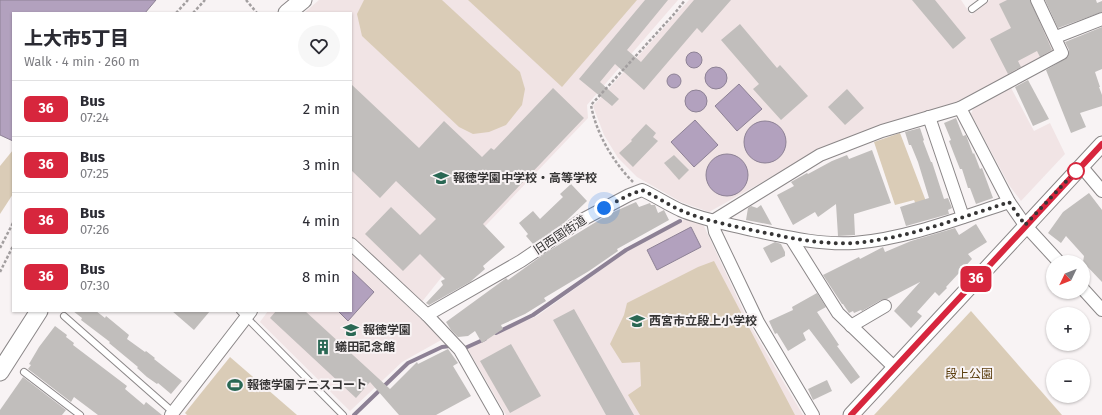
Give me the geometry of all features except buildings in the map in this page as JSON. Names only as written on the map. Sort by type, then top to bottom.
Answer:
[{"type":"main road","points":[[288,12],[304,0]]},
{"type":"main road","points":[[0,372],[38,312]]},
{"type":"street","points":[[713,221],[820,155],[882,131],[960,108],[1062,53],[1056,37],[1037,0]]},
{"type":"street","points":[[1056,37],[1102,19]]},
{"type":"street","points":[[960,108],[1009,202],[1025,225],[1052,255]]},
{"type":"street","points":[[929,117],[963,217]]},
{"type":"street","points":[[851,415],[1025,225],[1101,147]]},
{"type":"street","points":[[1081,166],[1102,191]]},
{"type":"street","points":[[642,190],[680,210],[713,221],[791,238],[822,243],[854,243],[930,228],[1009,202]]},
{"type":"street","name":"旧西国街道","points":[[427,315],[521,261],[580,221],[629,195],[642,190]]},
{"type":"street","points":[[713,221],[715,232],[758,322],[813,415]]},
{"type":"street","points":[[791,238],[838,314],[894,368]]},
{"type":"street","points":[[352,245],[427,315],[460,350],[497,415]]},
{"type":"street","points":[[1090,297],[1102,310]]},
{"type":"street","points":[[851,326],[885,306]]},
{"type":"street","points":[[174,414],[246,313]]},
{"type":"lane","points":[[972,8],[984,0]]},
{"type":"lane","points":[[246,313],[343,415]]},
{"type":"lane","points":[[64,316],[174,414]]},
{"type":"lane","points":[[24,372],[80,415]]},
{"type":"path","points":[[177,12],[188,0]]},
{"type":"path","points":[[194,12],[205,0]]},
{"type":"path","points":[[246,0],[256,12]]},
{"type":"path","points":[[642,190],[619,167],[599,132],[591,105],[675,13],[685,0]]},
{"type":"path","points":[[0,248],[12,225]]},
{"type":"path","points":[[0,272],[12,248]]},
{"type":"shaded area","points":[[0,0],[156,0],[146,12],[12,12],[12,141],[0,135]]},
{"type":"shaded area","name":"報徳学園中学校・高等学校","points":[[319,0],[678,0],[587,105],[588,118],[468,244],[421,303],[352,239],[352,12],[305,12]]},
{"type":"shaded area","points":[[689,0],[961,0],[971,15],[990,0],[1030,0],[1055,52],[950,105],[816,152],[709,212],[681,202],[637,177],[618,158],[604,135],[593,106]]},
{"type":"shaded area","points":[[694,52],[700,54],[702,60],[700,66],[694,68],[688,66],[686,60],[688,54]]},
{"type":"shaded area","points":[[716,67],[724,70],[727,78],[724,86],[716,89],[708,86],[705,78],[708,70]]},
{"type":"shaded area","points":[[671,74],[677,74],[681,78],[681,84],[677,88],[671,88],[667,84],[667,78]]},
{"type":"shaded area","points":[[739,84],[762,109],[737,131],[715,106]]},
{"type":"shaded area","points":[[1010,86],[1034,131],[1050,123],[1065,154],[1021,201],[1009,185],[971,114],[975,105]]},
{"type":"shaded area","points":[[696,90],[704,93],[707,101],[704,109],[696,112],[688,109],[685,101],[688,93]]},
{"type":"shaded area","points":[[695,120],[718,145],[694,167],[671,142]]},
{"type":"shaded area","points":[[765,121],[780,127],[786,142],[780,157],[765,163],[750,157],[744,142],[750,127]]},
{"type":"shaded area","points":[[727,154],[742,160],[748,175],[742,190],[727,196],[712,190],[706,175],[712,160]]},
{"type":"shaded area","name":"西宮市立段上小学校","points":[[685,219],[703,224],[750,325],[803,415],[506,415],[466,346],[537,316],[626,252]]},
{"type":"shaded area","points":[[691,227],[701,247],[657,270],[647,250]]},
{"type":"shaded area","name":"報徳学園","points":[[352,255],[443,339],[402,362],[350,411],[260,322],[267,312],[352,312]]},
{"type":"shaded area","points":[[352,271],[374,292],[348,321],[339,312],[352,312]]},
{"type":"green space","points":[[364,0],[442,0],[520,72],[525,89],[522,105],[506,125],[489,132],[473,134],[459,127],[362,36],[357,14]]},
{"type":"green space","points":[[468,0],[637,0],[562,87]]},
{"type":"green space","points":[[900,133],[932,217],[923,220],[914,200],[895,205],[874,142]]},
{"type":"green space","points":[[12,151],[12,196],[0,214],[0,166]]},
{"type":"green space","points":[[714,261],[795,415],[640,415],[628,395],[641,386],[640,362],[622,363],[610,344],[624,315],[627,303],[698,267]]},
{"type":"green space","name":"段上公園","points":[[971,311],[1046,397],[1046,403],[1052,403],[1062,415],[874,415]]},
{"type":"green space","name":"報徳学園テニスコート","points":[[230,357],[297,415],[187,415],[185,413]]},
{"type":"waterway","points":[[496,333],[533,315],[626,250],[680,221]]},
{"type":"waterway","points":[[465,348],[485,339]]},
{"type":"waterway","points":[[354,415],[408,363],[442,347],[450,346]]},
{"type":"bus line","name":"36","points":[[851,415],[1025,225],[1102,144]]},
{"type":"place","name":"報徳学園中学校・高等学校","points":[[441,178]]},
{"type":"place","name":"西宮市立段上小学校","points":[[637,321]]},
{"type":"place","name":"報徳学園","points":[[351,330]]},
{"type":"place","name":"蟻田記念館","points":[[323,347]]},
{"type":"place","name":"報徳学園テニスコート","points":[[235,385]]},
{"type":"route","points":[[604,208],[642,190],[680,210],[713,221],[791,238],[822,243],[854,243],[896,236],[930,228],[1009,202],[1025,225],[1076,171]]}]
